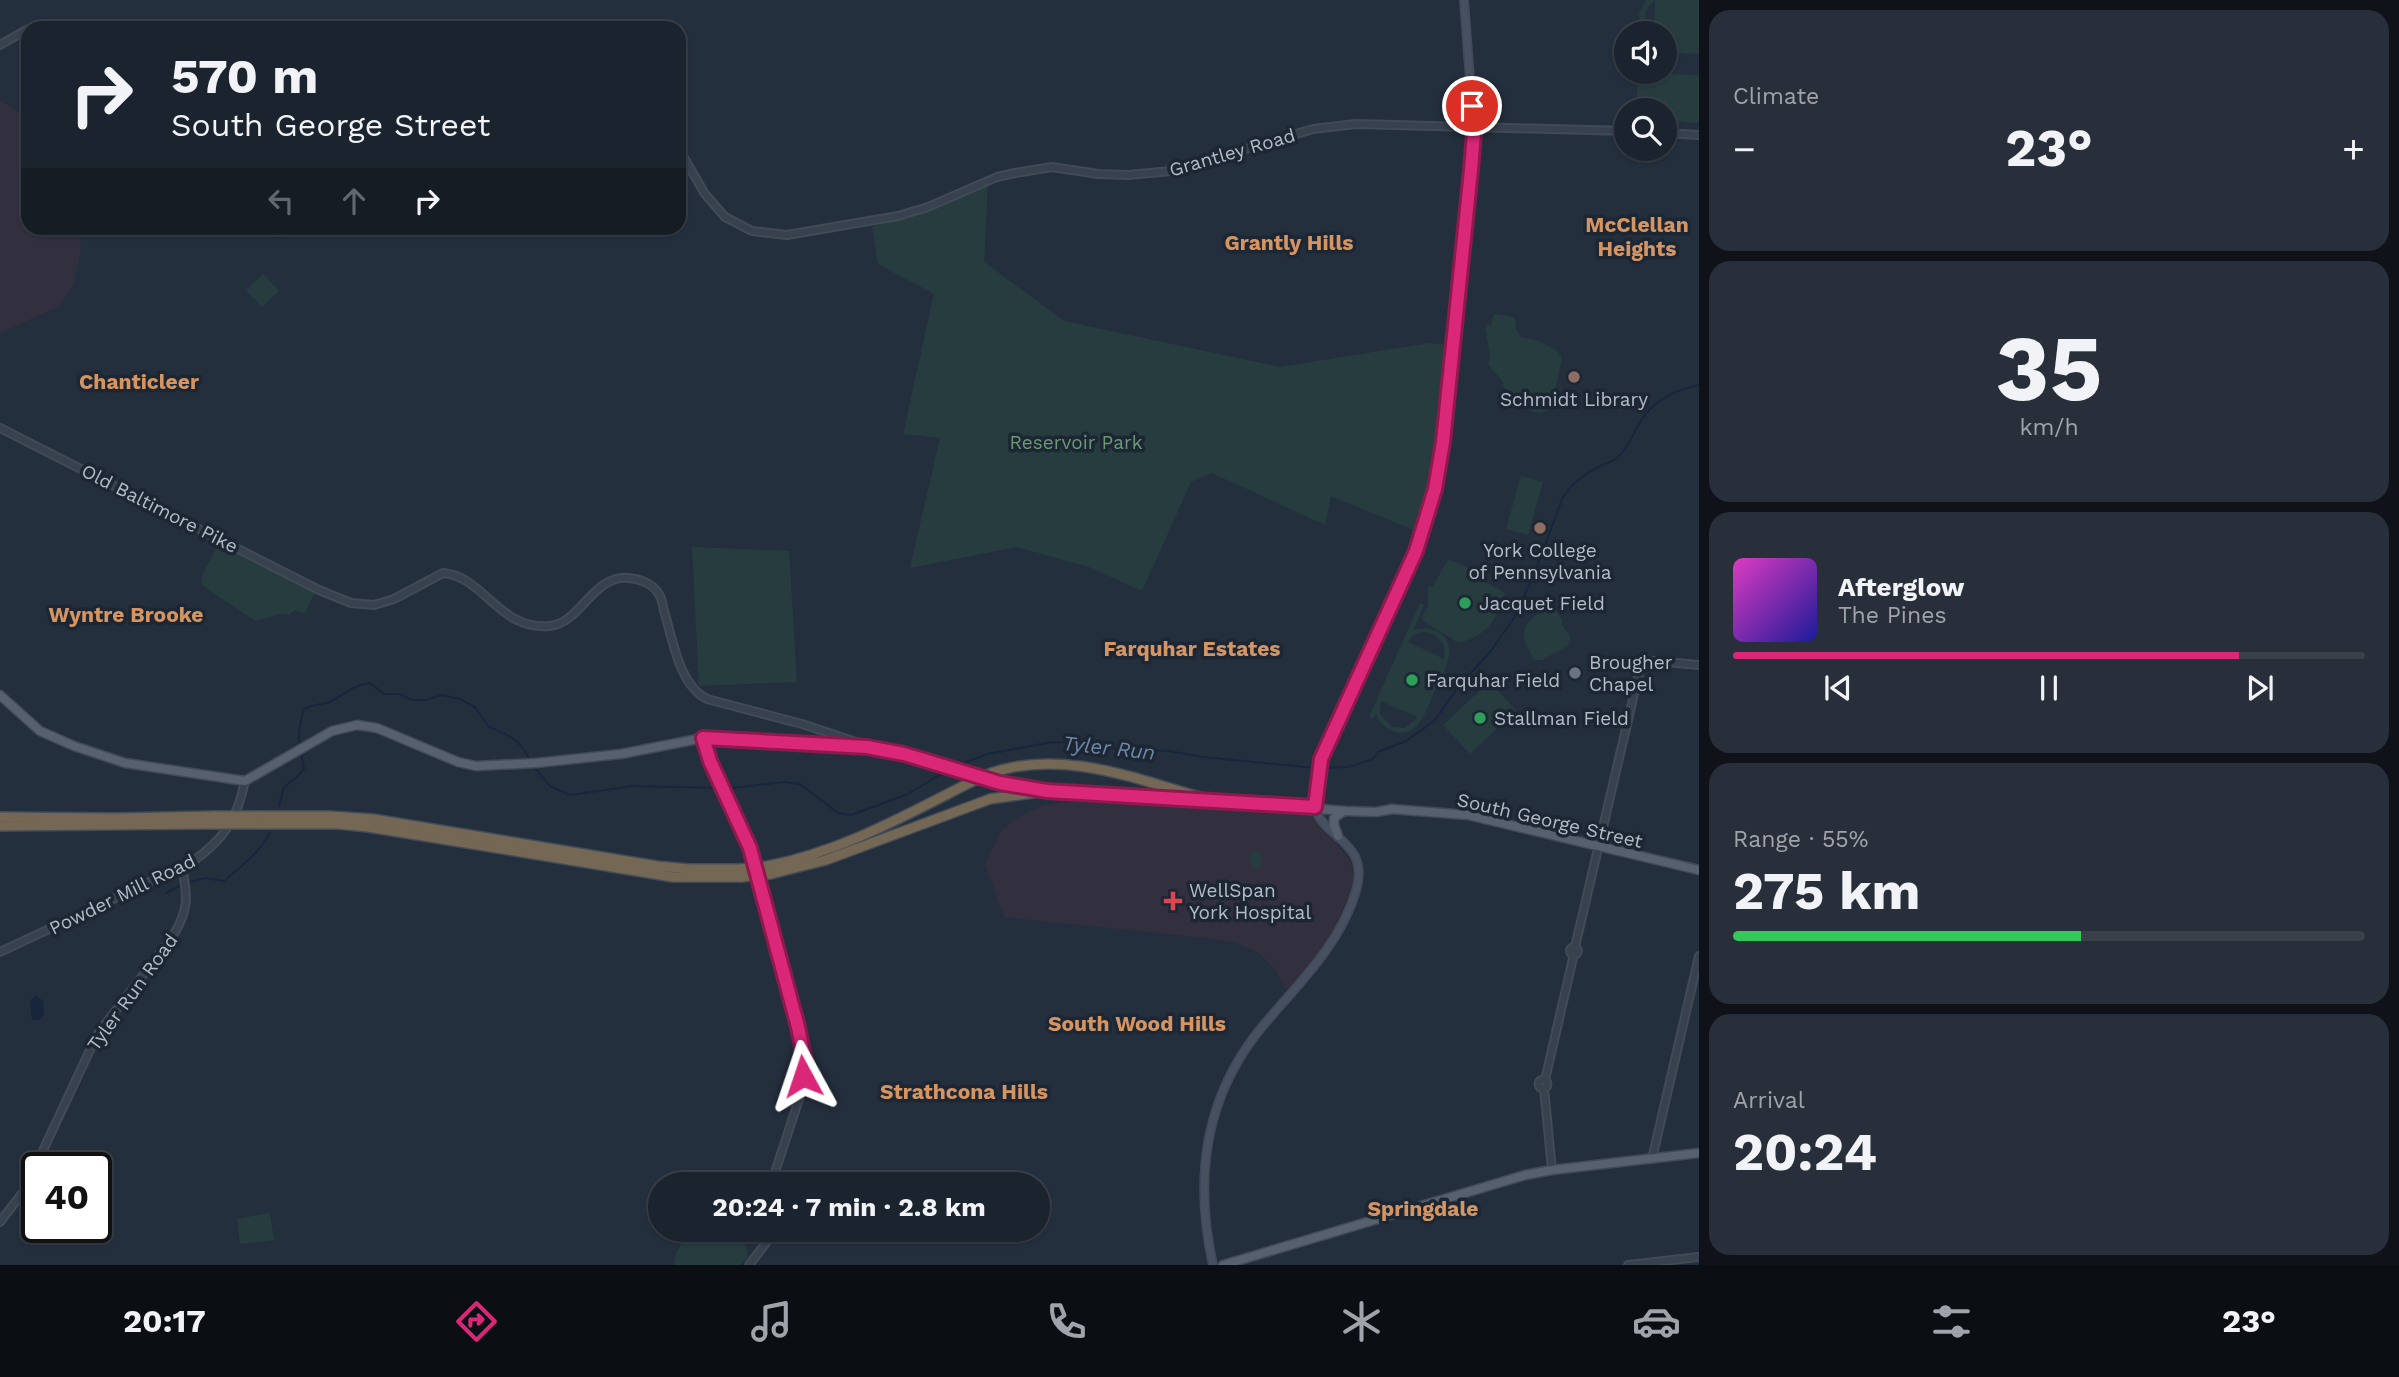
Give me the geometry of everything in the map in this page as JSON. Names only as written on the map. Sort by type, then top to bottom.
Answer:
[{"type":"highway","points":[[769,870],[850,843],[990,773],[1022,765],[1069,764],[1210,800]]},
{"type":"highway","points":[[0,817],[259,820],[337,824],[673,877],[789,871],[826,860],[990,799],[1047,791]]},
{"type":"highway","points":[[0,826],[212,820]]},
{"type":"main road","points":[[1213,1265],[1205,1220],[1203,1184],[1209,1136],[1226,1082],[1243,1052],[1268,1019],[1318,963],[1347,915],[1357,887],[1358,865],[1351,850],[1315,807],[1319,767],[1416,551],[1435,489],[1474,126],[1464,0]]},
{"type":"main road","points":[[0,695],[40,731],[84,749],[125,763],[245,782]]},
{"type":"main road","name":"South George Street","points":[[245,782],[340,728],[368,726],[468,765],[532,763],[621,754],[703,738],[867,747],[1000,783],[1047,791],[1345,811],[1376,812],[1393,809]]},
{"type":"main road","name":"South George Street","points":[[1315,807],[1328,805],[1468,816],[1699,870]]},
{"type":"main road","points":[[1338,836],[1334,818],[1345,811]]},
{"type":"main road","points":[[1223,1265],[1508,1180],[1552,1170],[1699,1153]]},
{"type":"street","points":[[0,45],[21,33]]},
{"type":"street","name":"Grantley Road","points":[[686,161],[705,194],[725,217],[752,231],[787,235],[898,216],[928,207],[997,177],[1015,173],[1052,167],[1098,174],[1128,175],[1171,171],[1313,129],[1356,124],[1614,131]]},
{"type":"street","points":[[1677,134],[1699,135]]},
{"type":"street","name":"Old Baltimore Pike","points":[[0,428],[319,590],[351,603],[374,605],[394,599],[443,573],[470,584],[500,610],[524,625],[553,626],[564,621],[609,580],[620,577],[639,579],[660,595],[685,678],[696,693],[707,699],[852,739],[867,747]]},
{"type":"street","points":[[1552,1170],[1544,1088],[1548,1085],[1545,1080],[1642,660],[1699,666]]},
{"type":"street","points":[[703,738],[710,761],[750,848],[805,1062],[802,1090],[776,1172]]},
{"type":"street","name":"Powder Mill Road","points":[[0,952],[182,868],[213,846],[230,827],[239,807],[245,782]]},
{"type":"street","name":"Tyler Run Road","points":[[0,1222],[24,1191],[97,1035],[173,936],[182,920],[187,900],[182,868]]},
{"type":"street","points":[[1653,1159],[1699,957]]},
{"type":"street","points":[[749,1265],[767,1242]]},
{"type":"street","points":[[1628,1265],[1699,1257]]},
{"type":"shaded area","points":[[0,101],[21,113],[21,235],[81,235],[80,254],[73,285],[59,306],[0,333]]},
{"type":"shaded area","name":"WellSpan York Hospital","points":[[1074,802],[1311,814],[1350,860],[1354,878],[1350,894],[1330,937],[1307,971],[1288,989],[1285,989],[1276,970],[1259,953],[1237,943],[1004,917],[985,864],[1002,830],[1018,817],[1044,805]]},
{"type":"green space","points":[[1646,0],[1655,0],[1645,15],[1645,21],[1639,21],[1639,14]]},
{"type":"green space","points":[[1655,0],[1699,0],[1699,54],[1677,53],[1677,21],[1654,21]]},
{"type":"green space","points":[[1677,74],[1699,75],[1699,123],[1677,122],[1677,98],[1637,98],[1638,84],[1677,84]]},
{"type":"green space","name":"Reservoir Park","points":[[988,183],[984,262],[1064,321],[1280,367],[1429,343],[1448,345],[1434,475],[1418,532],[1331,496],[1325,525],[1212,473],[1191,482],[1142,591],[1089,567],[1017,547],[910,568],[940,438],[903,434],[934,294],[878,264],[872,227],[931,209]]},
{"type":"green space","points":[[263,274],[279,291],[262,307],[246,290]]},
{"type":"green space","points":[[1494,314],[1513,317],[1516,321],[1515,328],[1521,337],[1543,343],[1562,357],[1551,409],[1536,412],[1524,407],[1502,385],[1504,383],[1488,364],[1490,355],[1485,328],[1491,325]]},
{"type":"green space","points":[[1521,476],[1543,482],[1528,535],[1506,529]]},
{"type":"green space","points":[[220,541],[316,590],[304,614],[295,610],[289,615],[279,614],[255,621],[202,585],[201,578]]},
{"type":"green space","points":[[692,547],[789,551],[797,682],[699,686]]},
{"type":"green space","name":"Jacquet Field","points":[[1450,560],[1473,570],[1475,576],[1505,593],[1490,625],[1478,635],[1459,643],[1423,621],[1422,617],[1428,606],[1428,586],[1433,586]]},
{"type":"green space","name":"Farquhar Field","points":[[1420,603],[1424,605],[1413,630],[1433,630],[1447,641],[1449,655],[1444,673],[1418,724],[1407,732],[1394,732],[1379,720],[1376,714],[1373,719],[1369,717]],"holes":[[[1422,632],[1433,634],[1440,639],[1443,643],[1444,659],[1408,642],[1412,636]],[[1381,701],[1417,717],[1417,718],[1405,728],[1392,727],[1380,714]]]},
{"type":"green space","points":[[1547,608],[1557,612],[1563,622],[1561,624],[1570,636],[1568,646],[1542,660],[1534,660],[1525,643],[1524,630],[1531,620]]},
{"type":"green space","name":"Stallman Field","points":[[1489,682],[1516,710],[1470,754],[1443,725]]},
{"type":"green space","points":[[1254,850],[1260,852],[1262,865],[1258,869],[1254,868],[1250,860],[1250,853]]},
{"type":"green space","points":[[270,1213],[274,1240],[240,1244],[237,1219]]},
{"type":"green space","points":[[682,1242],[745,1242],[748,1257],[740,1265],[674,1265],[676,1253]]},
{"type":"water","points":[[36,995],[43,1001],[44,1013],[40,1020],[33,1020],[31,1016],[30,1001]]},
{"type":"waterway","name":"Tyler Run","points":[[1321,768],[1349,767],[1373,759],[1378,752],[1406,741],[1434,721],[1514,618],[1534,575],[1562,499],[1569,490],[1587,473],[1617,458],[1652,407],[1674,393],[1699,385]]},
{"type":"waterway","name":"Tyler Run","points":[[300,746],[299,732],[303,710],[332,701],[357,686],[370,683],[384,694],[400,694],[412,700],[426,700],[442,695],[460,699],[475,707],[489,727],[508,735],[518,743],[530,761]]},
{"type":"waterway","name":"Tyler Run","points":[[956,766],[988,754],[1052,742],[1169,751],[1315,768]]},
{"type":"waterway","name":"Tyler Run","points":[[279,806],[284,787],[304,769],[301,751]]},
{"type":"waterway","name":"Tyler Run","points":[[533,766],[550,786],[570,795],[633,786],[718,788]]},
{"type":"waterway","name":"Tyler Run","points":[[724,789],[784,782],[800,784],[838,813],[851,815],[908,794],[948,770]]},
{"type":"waterway","name":"Tyler Run","points":[[186,883],[205,878],[224,881],[256,852],[270,832]]},
{"type":"waterway","name":"Tyler Run","points":[[166,893],[181,885]]},
{"type":"place","name":"Schmidt Library","points":[[1574,377]]},
{"type":"place","name":"York College of Pennsylvania","points":[[1540,528]]},
{"type":"place","name":"Jacquet Field","points":[[1465,603]]},
{"type":"place","name":"Brougher Chapel","points":[[1575,673]]},
{"type":"place","name":"Farquhar Field","points":[[1412,680]]},
{"type":"place","name":"Stallman Field","points":[[1480,718]]},
{"type":"place","name":"WellSpan York Hospital","points":[[1173,901]]},
{"type":"district","name":"McClellan Heights","points":[[1637,237]]},
{"type":"district","name":"Grantly Hills","points":[[1289,243]]},
{"type":"district","name":"Chanticleer","points":[[139,382]]},
{"type":"district","name":"Wyntre Brooke","points":[[126,615]]},
{"type":"district","name":"Farquhar Estates","points":[[1192,649]]},
{"type":"district","name":"South Wood Hills","points":[[1137,1024]]},
{"type":"district","name":"Strathcona Hills","points":[[964,1092]]},
{"type":"district","name":"Springdale","points":[[1423,1209]]},
{"type":"route","points":[[803,1076],[805,1062],[798,1027],[750,848],[710,761],[703,738],[867,747],[904,754],[1000,783],[1047,791],[1315,807],[1321,759],[1416,551],[1435,489],[1443,442],[1471,170],[1474,133],[1472,106]]}]
